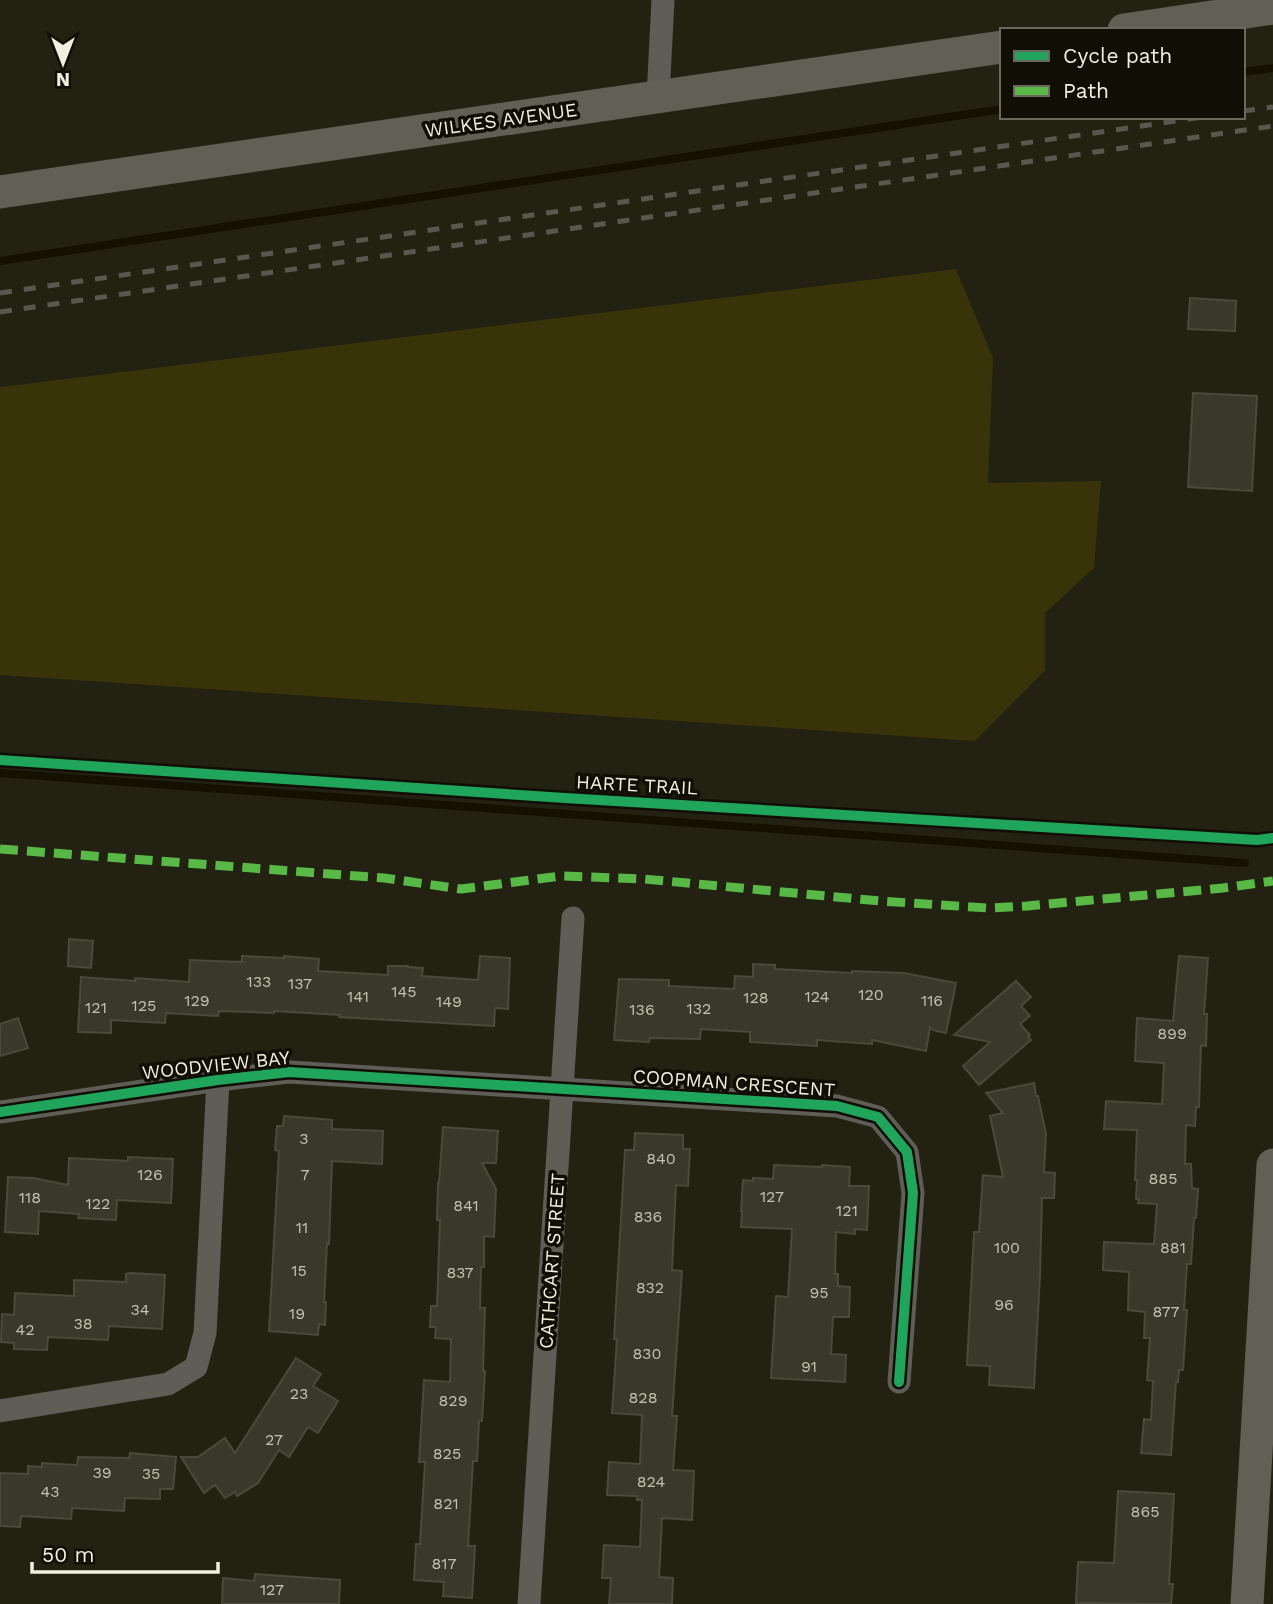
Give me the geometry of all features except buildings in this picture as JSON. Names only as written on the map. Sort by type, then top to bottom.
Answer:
[{"type":"main road","points":[[1138,28],[1273,8]]},
{"type":"main road","name":"WILKES AVENUE","points":[[0,192],[1000,47]]},
{"type":"main road","points":[[1247,1604],[1264,1455],[1273,1165]]},
{"type":"street","points":[[657,97],[663,0]]},
{"type":"street","name":"CATHCART STREET","points":[[529,1604],[573,918]]},
{"type":"street","name":"WOODVIEW BAY","points":[[0,1111],[289,1072],[563,1089]]},
{"type":"street","name":"WOODVIEW BAY","points":[[0,1410],[168,1384],[196,1367],[205,1333],[218,1080]]},
{"type":"street","name":"COOPMAN CRESCENT","points":[[563,1089],[836,1106],[878,1117],[907,1152],[913,1193],[899,1382]]},
{"type":"shaded area","points":[[956,269],[993,358],[988,483],[1101,481],[1094,568],[1045,613],[1045,670],[975,741],[0,675],[0,387]]},
{"type":"waterway","points":[[1245,72],[1273,68]]},
{"type":"waterway","points":[[0,261],[1000,109]]},
{"type":"waterway","points":[[0,773],[1245,863]]},
{"type":"railway","points":[[1245,111],[1273,107]]},
{"type":"railway","points":[[0,293],[1189,119]]},
{"type":"railway","points":[[0,312],[1273,126]]},
{"type":"marked path","points":[[0,849],[384,878],[461,889],[561,876],[644,879],[988,908],[1223,888],[1273,881]]},
{"type":"cycle path","name":"HARTE TRAIL","points":[[0,760],[565,798],[1257,840],[1273,838]]},
{"type":"cycle path","points":[[0,1112],[289,1072],[837,1106],[878,1117],[907,1152],[913,1193],[899,1382]]}]
